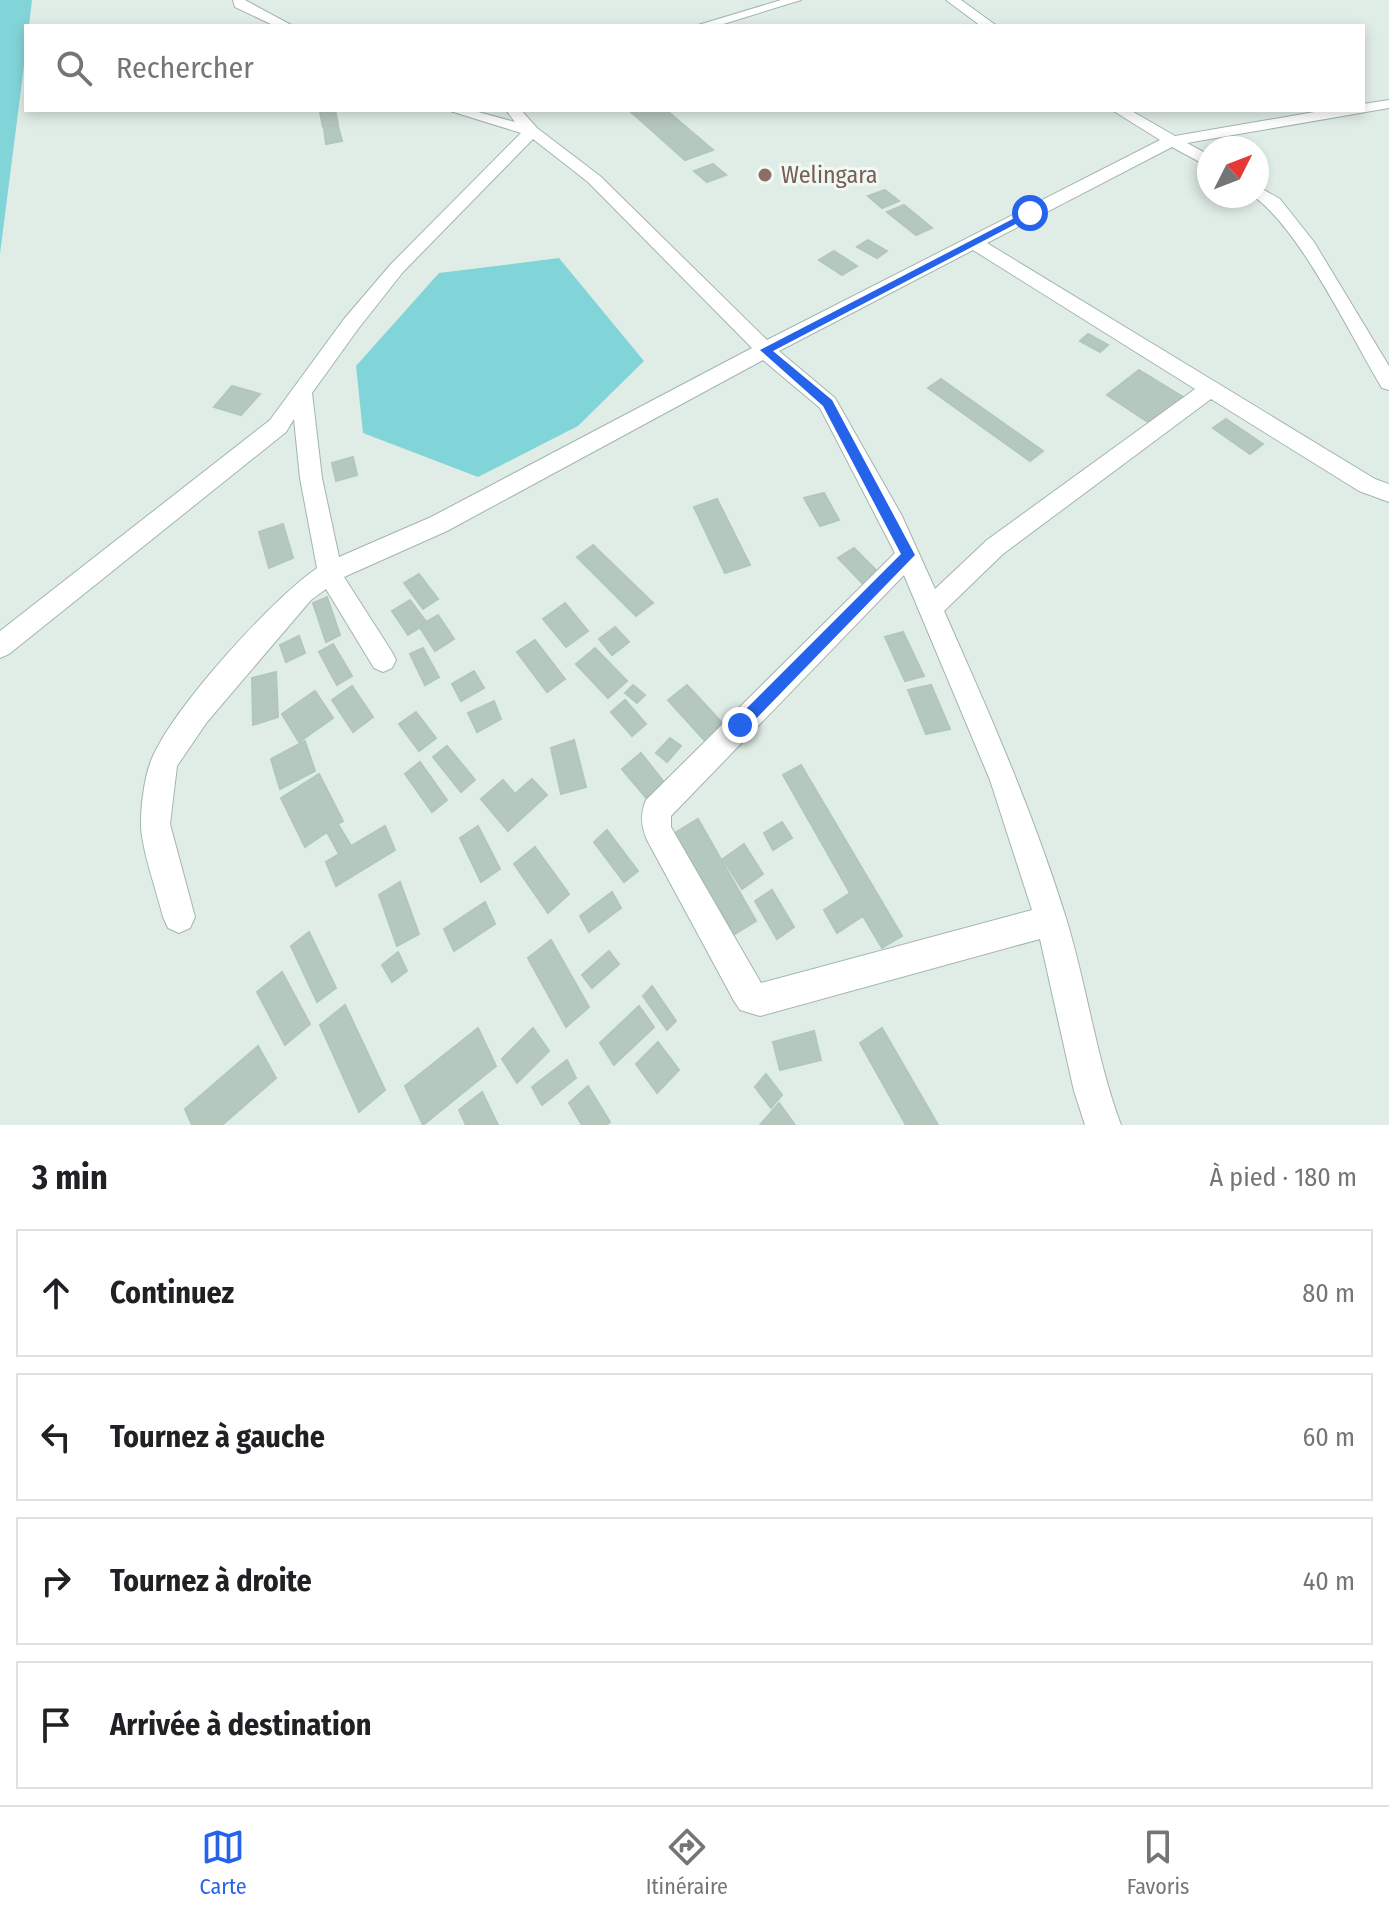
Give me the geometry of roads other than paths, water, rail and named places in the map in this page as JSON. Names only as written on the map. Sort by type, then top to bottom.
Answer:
[{"type":"street","points":[[239,0],[240,4],[282,24]]},
{"type":"street","points":[[709,24],[795,0]]},
{"type":"street","points":[[952,0],[987,24]]},
{"type":"street","points":[[1365,108],[1389,104]]},
{"type":"street","points":[[461,112],[532,131]]},
{"type":"street","points":[[515,112],[532,131],[594,179],[765,350],[828,403],[908,555],[1004,779],[1051,920],[1091,1091],[1103,1125]]},
{"type":"street","points":[[1122,112],[1197,155]]},
{"type":"street","points":[[179,917],[155,824],[164,762],[197,713],[273,624],[302,592],[330,572],[439,524],[765,350],[1171,141],[1341,112]]},
{"type":"street","points":[[0,646],[278,426],[351,324],[397,268],[532,131]]},
{"type":"street","points":[[1269,199],[1305,242],[1389,383]]},
{"type":"street","points":[[973,242],[1367,485],[1389,493]]},
{"type":"street","points":[[932,607],[995,547],[1211,388]]},
{"type":"street","points":[[302,392],[311,478],[330,572],[341,595],[383,660]]},
{"type":"street","points":[[908,555],[656,810],[654,819],[657,830],[745,990],[752,998],[760,1000],[1051,920]]},
{"type":"water","points":[[0,0],[32,0],[29,24],[24,24],[24,66],[0,254]]},
{"type":"water","points":[[559,258],[644,361],[578,426],[478,477],[363,433],[356,366],[439,273]]},
{"type":"place","name":"Welingara","points":[[765,175]]}]
